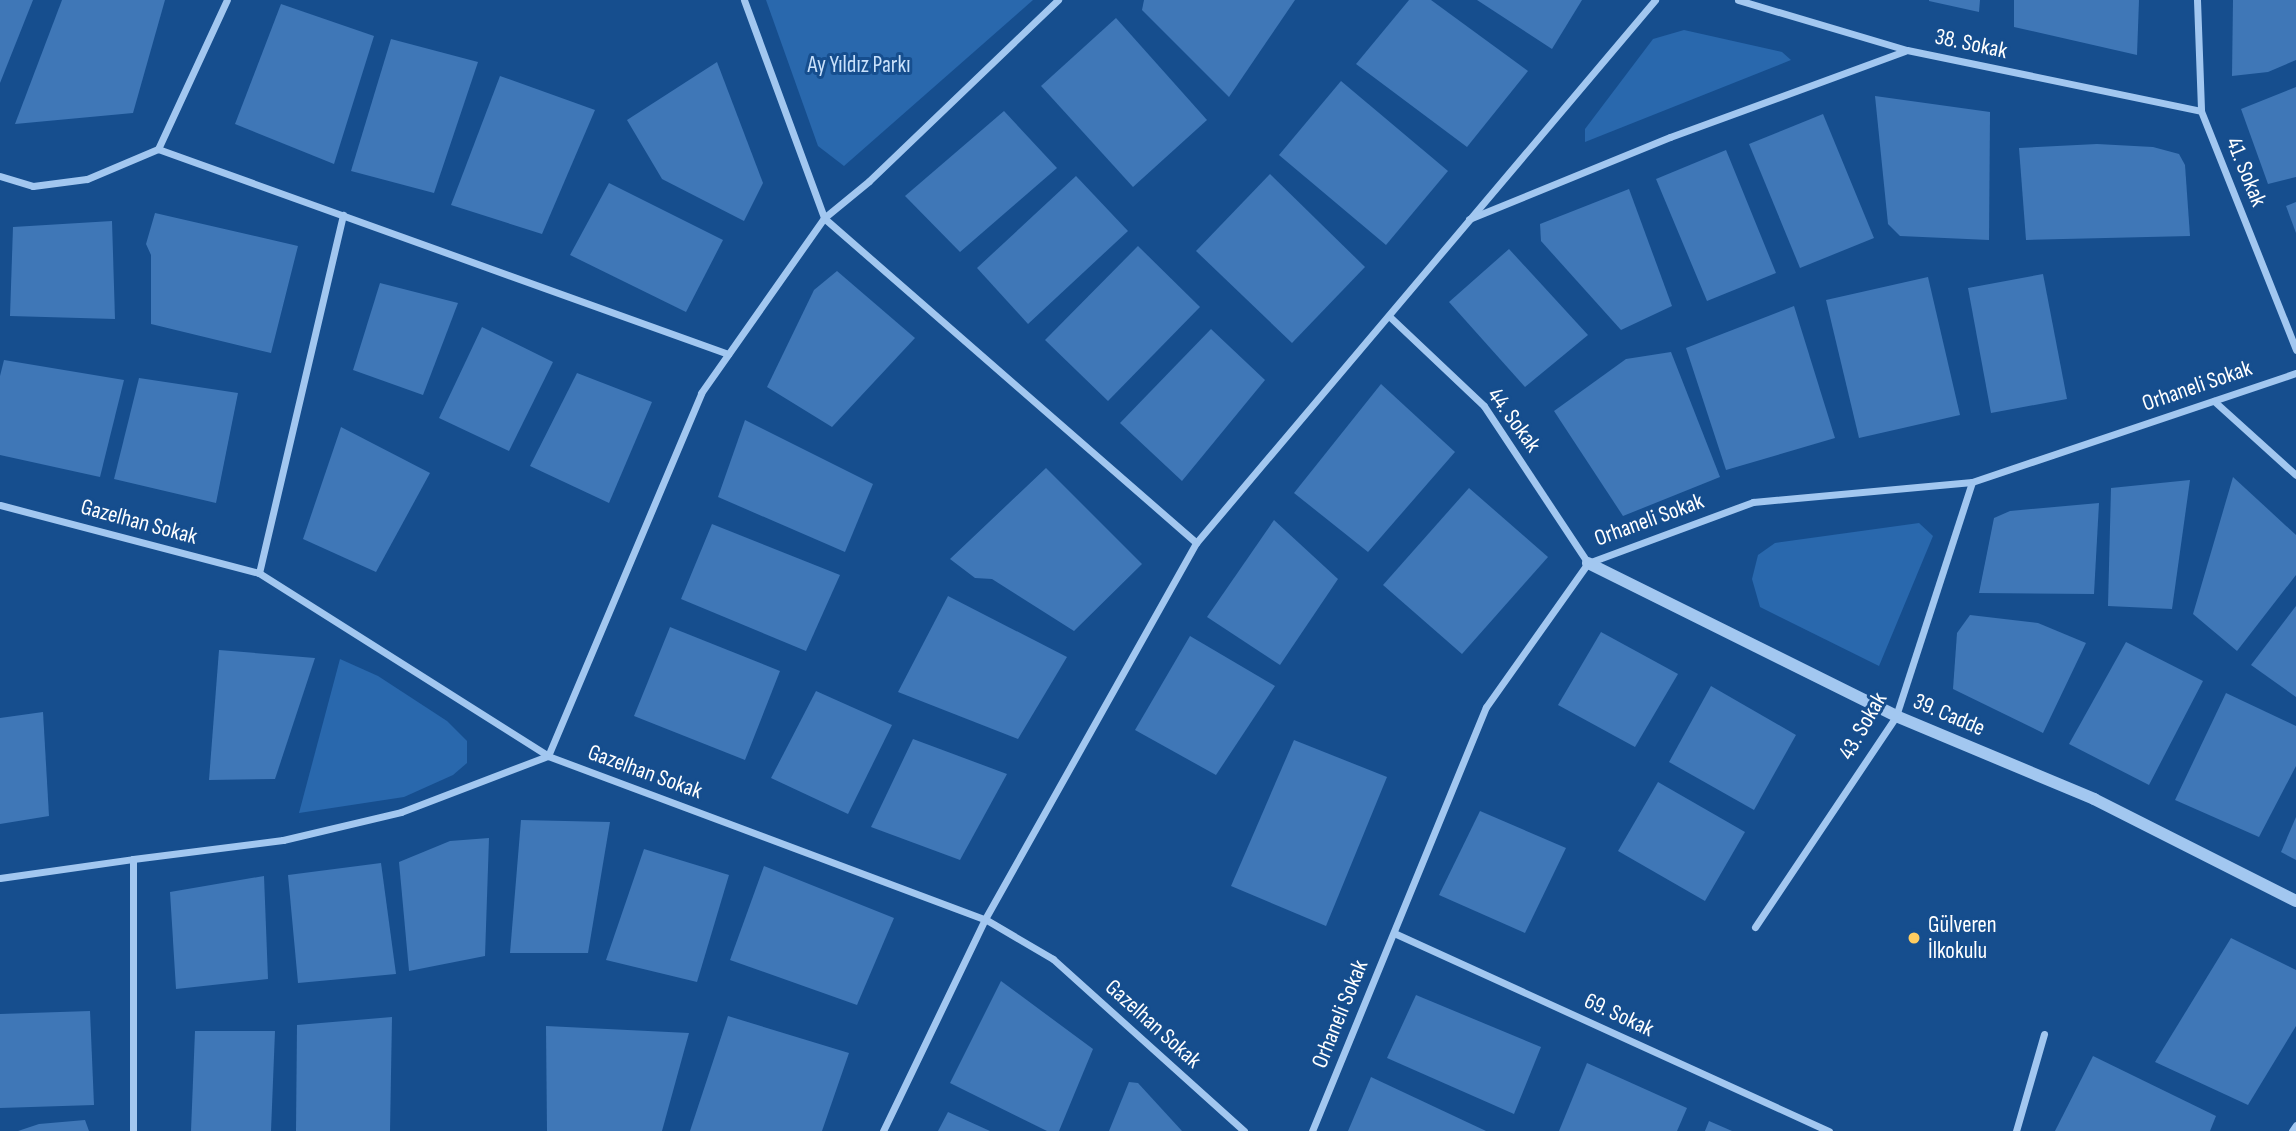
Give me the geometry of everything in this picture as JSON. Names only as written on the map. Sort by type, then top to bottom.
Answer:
[{"type":"street","points":[[0,176],[33,186],[87,179],[158,149],[227,0]]},
{"type":"street","points":[[744,0],[824,218],[1196,543]]},
{"type":"street","points":[[0,878],[284,840],[401,812],[548,756],[701,393],[824,218],[869,181],[1058,0]]},
{"type":"street","points":[[883,1131],[985,919],[1196,543],[1390,317],[1465,221],[1656,0]]},
{"type":"street","name":"38. Sokak","points":[[1738,0],[1907,50],[2201,111]]},
{"type":"street","name":"41. Sokak","points":[[2197,0],[2201,111],[2296,350]]},
{"type":"street","points":[[1465,221],[1670,137],[1907,50]]},
{"type":"street","points":[[158,149],[728,354]]},
{"type":"street","points":[[259,573],[343,215]]},
{"type":"street","name":"44. Sokak","points":[[1390,317],[1484,405],[1588,563]]},
{"type":"street","name":"Orhaneli Sokak","points":[[1312,1131],[1486,707],[1588,563],[1753,502],[1972,482],[2296,373]]},
{"type":"street","points":[[2214,401],[2296,475]]},
{"type":"street","name":"43. Sokak","points":[[1755,927],[1896,716],[1972,482]]},
{"type":"street","name":"Gazelhan Sokak","points":[[0,505],[259,573],[548,756],[985,919],[1053,959],[1244,1131]]},
{"type":"street","name":"39. Cadde","points":[[1588,563],[1896,716],[2094,799],[2296,901]]},
{"type":"street","points":[[132,1131],[133,859]]},
{"type":"street","name":"69. Sokak","points":[[1394,933],[1829,1131]]},
{"type":"street","points":[[2016,1131],[2044,1034]]},
{"type":"street","points":[[2292,1131],[2296,1125]]},
{"type":"green space","name":"Ay Yıldız Parkı","points":[[766,0],[1033,0],[844,166],[818,146]]},
{"type":"green space","points":[[1684,30],[1782,52],[1791,60],[1585,142],[1585,129],[1653,39]]},
{"type":"green space","points":[[1919,523],[1933,536],[1879,666],[1760,607],[1752,579],[1758,555],[1775,543]]},
{"type":"green space","points":[[340,659],[378,676],[447,721],[467,741],[467,763],[453,775],[404,797],[299,813]]},
{"type":"building","points":[[0,0],[33,0],[0,83]]},
{"type":"building","points":[[62,0],[165,0],[133,113],[15,124]]},
{"type":"building","points":[[1144,0],[1295,0],[1229,97],[1142,10]]},
{"type":"building","points":[[1409,0],[1431,0],[1528,71],[1467,147],[1356,64]]},
{"type":"building","points":[[1477,0],[1582,0],[1552,49]]},
{"type":"building","points":[[1980,0],[1979,12],[1929,1]]},
{"type":"building","points":[[2014,0],[2139,0],[2137,55],[2014,27]]},
{"type":"building","points":[[2233,0],[2296,0],[2296,60],[2268,72],[2232,76]]},
{"type":"building","points":[[281,4],[374,36],[334,164],[235,124]]},
{"type":"building","points":[[1116,18],[1207,120],[1133,187],[1041,86]]},
{"type":"building","points":[[391,39],[478,62],[434,193],[351,171]]},
{"type":"building","points":[[717,62],[763,183],[744,221],[662,179],[627,120]]},
{"type":"building","points":[[500,76],[595,110],[542,234],[451,205]]},
{"type":"building","points":[[1341,81],[1448,171],[1386,245],[1279,155]]},
{"type":"building","points":[[2296,87],[2296,177],[2268,184],[2241,109]]},
{"type":"building","points":[[1875,96],[1990,112],[1989,240],[1900,236],[1888,224]]},
{"type":"building","points":[[1004,111],[1057,168],[960,252],[905,196]]},
{"type":"building","points":[[1823,114],[1874,238],[1800,268],[1749,144]]},
{"type":"building","points":[[2097,144],[2153,147],[2179,154],[2185,165],[2190,236],[2026,240],[2019,148]]},
{"type":"building","points":[[1726,150],[1776,273],[1707,301],[1656,179]]},
{"type":"building","points":[[1270,174],[1365,267],[1292,343],[1196,251]]},
{"type":"building","points":[[1076,176],[1128,231],[1028,324],[977,268]]},
{"type":"building","points":[[609,183],[723,240],[686,312],[570,255]]},
{"type":"building","points":[[1629,189],[1672,306],[1621,330],[1541,241],[1540,224]]},
{"type":"building","points":[[2296,202],[2296,233],[2286,206]]},
{"type":"building","points":[[155,213],[298,246],[271,353],[151,324],[151,255],[146,244]]},
{"type":"building","points":[[112,221],[115,319],[10,316],[13,227]]},
{"type":"building","points":[[1138,246],[1200,307],[1108,401],[1045,340]]},
{"type":"building","points":[[1509,249],[1588,335],[1525,387],[1449,302]]},
{"type":"building","points":[[837,271],[915,338],[832,427],[767,387],[814,290]]},
{"type":"building","points":[[2043,274],[2067,399],[1991,413],[1968,288]]},
{"type":"building","points":[[1928,277],[1960,415],[1859,438],[1826,300]]},
{"type":"building","points":[[380,283],[458,303],[423,395],[353,370]]},
{"type":"building","points":[[1794,306],[1835,438],[1726,470],[1686,348]]},
{"type":"building","points":[[482,327],[553,362],[509,451],[439,418]]},
{"type":"building","points":[[1211,329],[1265,380],[1182,481],[1120,423]]},
{"type":"building","points":[[1671,352],[1720,477],[1623,516],[1554,411],[1626,359]]},
{"type":"building","points":[[4,360],[124,380],[100,477],[0,455],[0,376]]},
{"type":"building","points":[[577,373],[652,402],[609,503],[530,466]]},
{"type":"building","points":[[139,378],[238,393],[216,503],[114,479]]},
{"type":"building","points":[[1381,384],[1455,452],[1368,552],[1294,493]]},
{"type":"building","points":[[745,420],[873,484],[845,552],[718,497]]},
{"type":"building","points":[[341,427],[430,473],[376,572],[303,539]]},
{"type":"building","points":[[1046,468],[1142,564],[1074,631],[992,579],[975,578],[950,559]]},
{"type":"building","points":[[2233,477],[2296,535],[2296,575],[2237,651],[2193,614]]},
{"type":"building","points":[[2190,480],[2172,609],[2108,606],[2111,488]]},
{"type":"building","points":[[1469,488],[1548,557],[1462,654],[1383,585]]},
{"type":"building","points":[[2099,503],[2094,594],[1979,593],[1994,518],[2010,511]]},
{"type":"building","points":[[1274,520],[1338,579],[1280,665],[1207,617]]},
{"type":"building","points":[[712,524],[840,575],[806,651],[681,599]]},
{"type":"building","points":[[948,596],[1067,657],[1018,739],[898,692]]},
{"type":"building","points":[[2296,606],[2296,697],[2251,665]]},
{"type":"building","points":[[1970,615],[2038,623],[2086,643],[2043,733],[1953,689],[1957,633]]},
{"type":"building","points":[[670,627],[780,671],[745,760],[634,716]]},
{"type":"building","points":[[1601,632],[1678,674],[1635,747],[1558,705]]},
{"type":"building","points":[[1190,636],[1275,686],[1216,775],[1135,730]]},
{"type":"building","points":[[2126,642],[2203,681],[2149,785],[2069,744]]},
{"type":"building","points":[[219,650],[315,658],[275,779],[209,780]]},
{"type":"building","points":[[1711,686],[1796,735],[1754,810],[1669,762]]},
{"type":"building","points":[[816,691],[892,725],[848,814],[771,778]]},
{"type":"building","points":[[2226,693],[2296,726],[2296,766],[2259,837],[2175,800]]},
{"type":"building","points":[[43,712],[49,816],[0,824],[0,718]]},
{"type":"building","points":[[913,739],[1007,774],[960,860],[871,827]]},
{"type":"building","points":[[1294,740],[1387,777],[1326,926],[1231,886]]},
{"type":"building","points":[[1658,782],[1745,832],[1705,901],[1618,851]]},
{"type":"building","points":[[1480,811],[1566,848],[1525,933],[1439,895]]},
{"type":"building","points":[[2296,817],[2296,860],[2281,852]]},
{"type":"building","points":[[521,820],[610,822],[588,953],[510,953]]},
{"type":"building","points":[[489,838],[485,956],[409,971],[399,862],[450,841]]},
{"type":"building","points":[[644,849],[729,875],[697,982],[606,960]]},
{"type":"building","points":[[381,863],[396,974],[298,983],[288,875]]},
{"type":"building","points":[[764,866],[894,918],[857,1005],[730,960]]},
{"type":"building","points":[[264,876],[268,979],[176,989],[170,892]]},
{"type":"building","points":[[2231,938],[2296,970],[2296,1026],[2248,1105],[2155,1062]]},
{"type":"building","points":[[1001,981],[1093,1049],[1059,1131],[1047,1131],[950,1083]]},
{"type":"building","points":[[1416,995],[1541,1047],[1514,1114],[1387,1058]]},
{"type":"building","points":[[90,1011],[94,1105],[0,1108],[0,1014]]},
{"type":"building","points":[[728,1016],[849,1053],[822,1131],[690,1131]]},
{"type":"building","points":[[392,1017],[390,1131],[296,1131],[297,1025]]},
{"type":"building","points":[[546,1026],[689,1033],[662,1131],[547,1131]]},
{"type":"building","points":[[195,1031],[275,1031],[271,1131],[191,1131]]},
{"type":"building","points":[[2093,1056],[2216,1116],[2210,1131],[2055,1131]]},
{"type":"building","points":[[1587,1063],[1687,1108],[1677,1131],[1559,1131]]},
{"type":"building","points":[[1371,1077],[1486,1131],[1348,1131]]},
{"type":"building","points":[[1129,1082],[1138,1083],[1182,1131],[1109,1131]]},
{"type":"building","points":[[948,1112],[990,1131],[938,1131]]},
{"type":"building","points":[[85,1120],[89,1131],[18,1131],[39,1124]]},
{"type":"building","points":[[1709,1121],[1732,1131],[1705,1131]]},
{"type":"place","name":"Gülveren İlkokulu","points":[[1914,938]]}]
